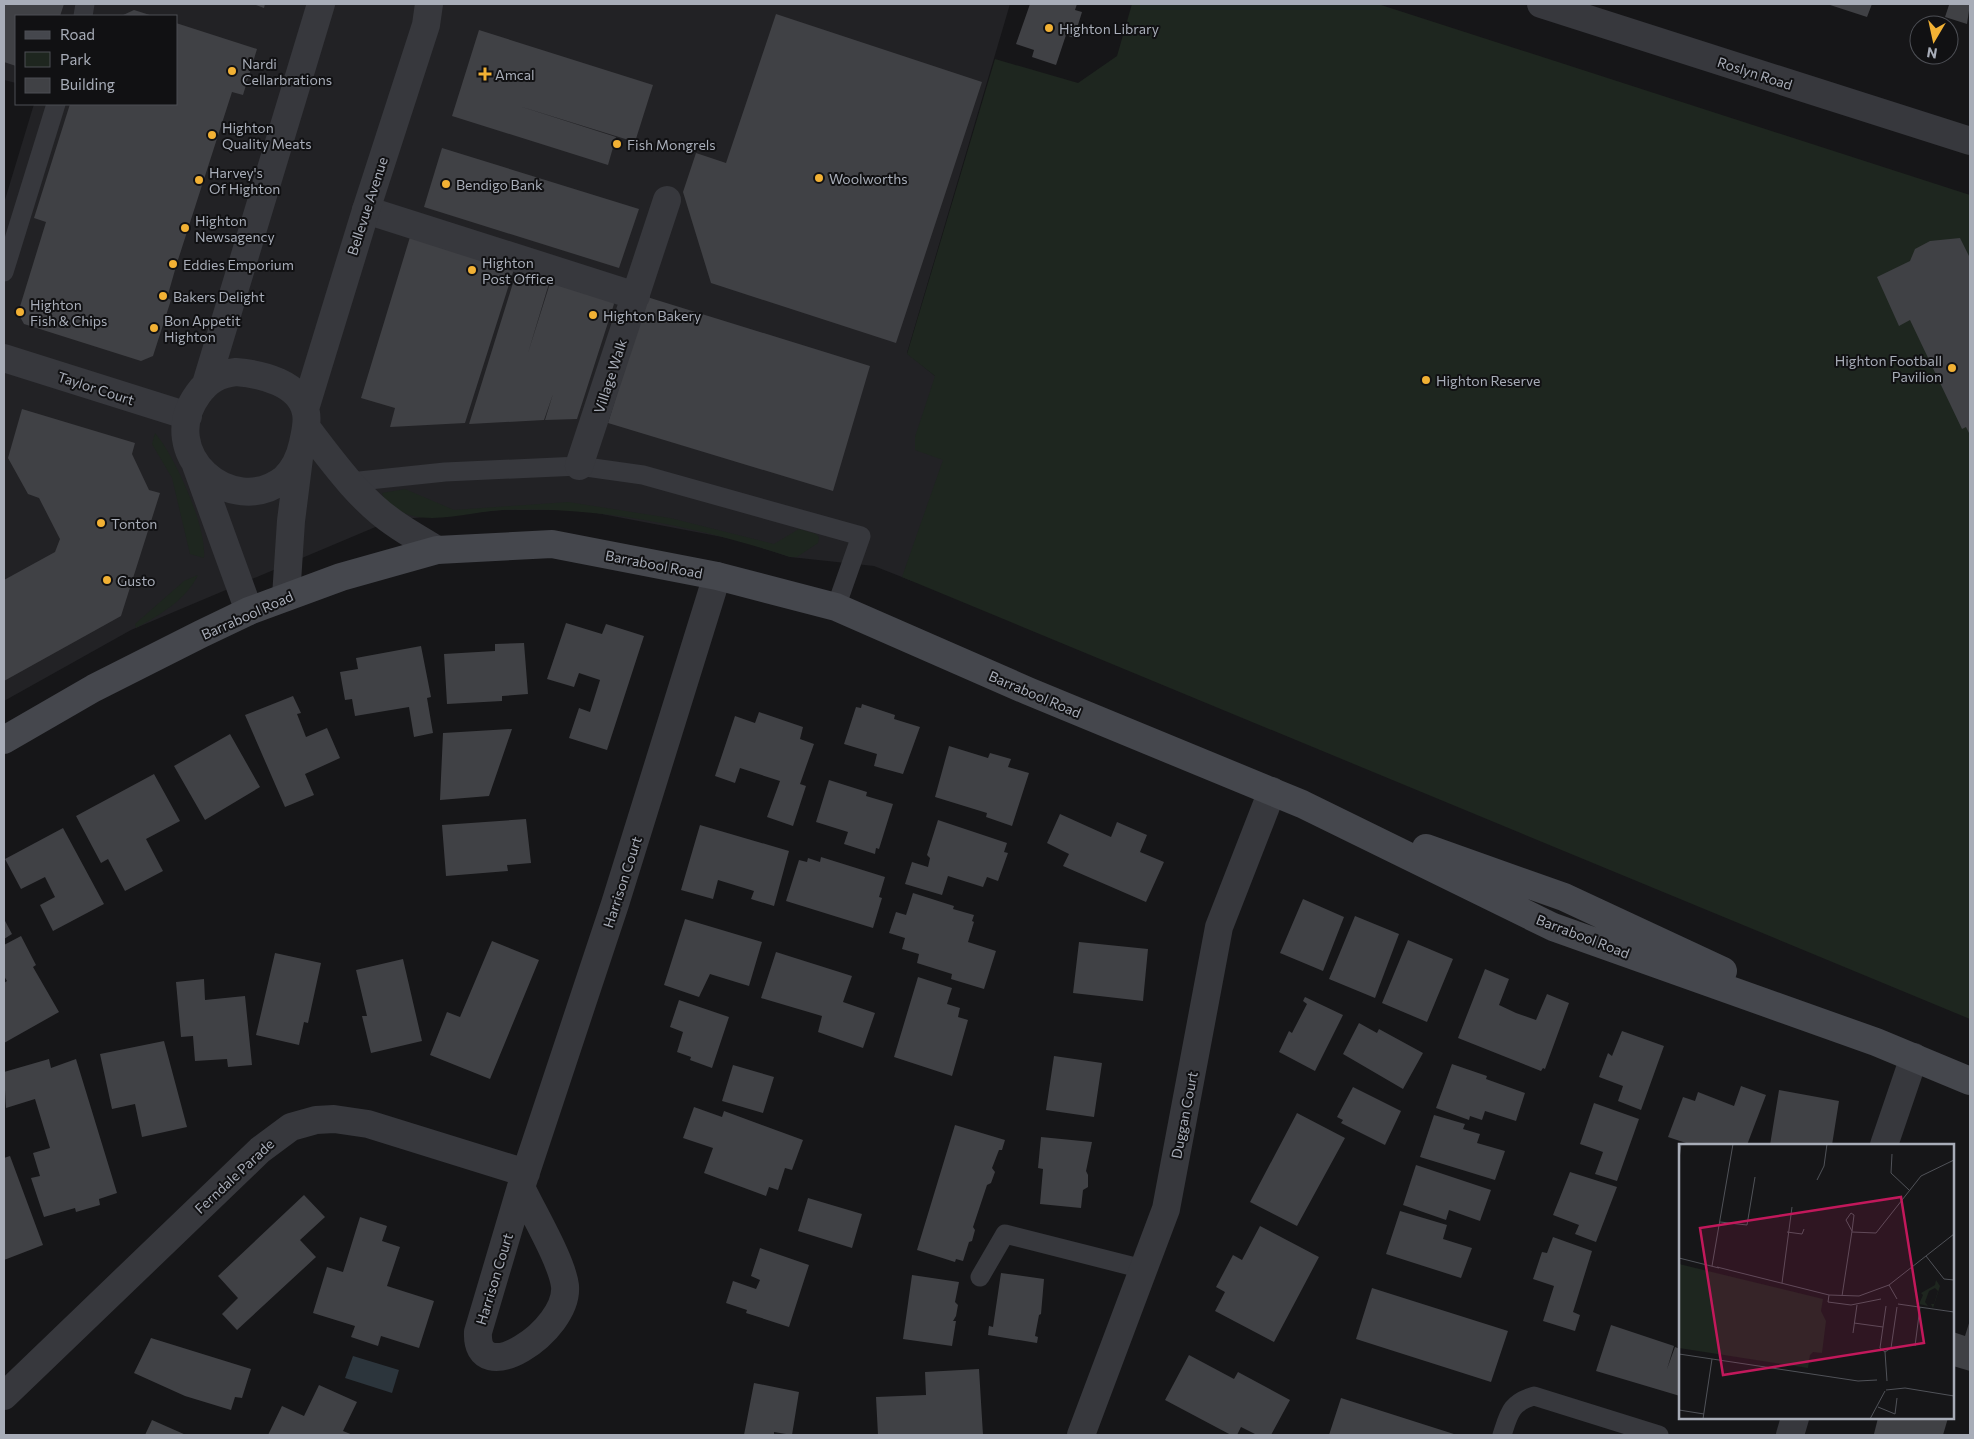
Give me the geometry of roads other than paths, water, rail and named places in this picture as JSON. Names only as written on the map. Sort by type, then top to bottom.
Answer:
[{"type":"main road","name":"Barrabool Road","points":[[4,740],[94,688],[250,611],[355,572],[437,550],[552,544],[717,576],[836,607],[1028,691],[1302,804],[1553,927],[1876,1042],[1970,1081]]},
{"type":"street","name":"Bellevue Avenue","points":[[250,611],[185,437],[188,416],[193,402],[206,384],[321,4]]},
{"type":"street","name":"Bellevue Avenue","points":[[286,597],[291,521],[306,418],[366,210],[426,26],[429,4]]},
{"type":"street","name":"Roslyn Road","points":[[1541,4],[1970,142]]},
{"type":"street","name":"Village Walk","points":[[580,466],[667,200]]},
{"type":"street","points":[[366,210],[636,296]]},
{"type":"street","name":"Taylor Court","points":[[4,358],[188,416]]},
{"type":"street","name":"Bellevue Avenue","points":[[206,384],[224,373],[256,374],[295,392],[306,418]]},
{"type":"street","points":[[306,418],[350,482],[394,523],[437,550]]},
{"type":"street","name":"Bellevue Avenue","points":[[193,459],[214,481],[241,490],[256,490],[276,484],[290,473],[299,458]]},
{"type":"street","name":"Harrison Court","points":[[524,1180],[558,1262],[565,1290],[550,1326],[514,1354],[501,1358],[484,1351],[479,1343],[478,1332],[524,1180],[615,904],[717,576]]},
{"type":"street","name":"Duggan Court","points":[[1081,1435],[1166,1208],[1219,927],[1272,791]]},
{"type":"street","points":[[1884,1144],[1914,1057]]},
{"type":"street","name":"Ferndale Parade","points":[[4,1396],[260,1150],[291,1127],[316,1120],[354,1121],[524,1180]]},
{"type":"street","points":[[1790,1435],[1795,1419]]},
{"type":"lane","points":[[4,272],[56,105]]},
{"type":"lane","points":[[350,482],[445,472],[580,466],[643,475],[861,536],[836,607]]},
{"type":"lane","points":[[980,1277],[1005,1234],[1143,1269]]},
{"type":"lane","points":[[1502,1435],[1509,1413],[1519,1400],[1534,1396],[1658,1435]]},
{"type":"place","name":"Highton Library","points":[[1049,28]]},
{"type":"place","name":"Nardi Cellarbrations","points":[[232,71]]},
{"type":"place","name":"Amcal","points":[[485,74]]},
{"type":"place","name":"Highton Quality Meats","points":[[212,135]]},
{"type":"place","name":"Fish Mongrels","points":[[617,144]]},
{"type":"place","name":"Woolworths","points":[[819,178]]},
{"type":"place","name":"Harvey's Of Highton","points":[[199,180]]},
{"type":"place","name":"Bendigo Bank","points":[[446,184]]},
{"type":"place","name":"Highton Newsagency","points":[[185,228]]},
{"type":"place","name":"Eddies Emporium","points":[[173,264]]},
{"type":"place","name":"Highton Post Office","points":[[472,270]]},
{"type":"place","name":"Bakers Delight","points":[[163,296]]},
{"type":"place","name":"Highton Fish & Chips","points":[[20,312]]},
{"type":"place","name":"Highton Bakery","points":[[593,315]]},
{"type":"place","name":"Bon Appetit Highton","points":[[154,328]]},
{"type":"place","name":"Highton Football Pavilion","points":[[1952,368]]},
{"type":"place","name":"Highton Reserve","points":[[1426,380]]},
{"type":"place","name":"Tonton","points":[[101,523]]},
{"type":"place","name":"Gusto","points":[[107,580]]}]
